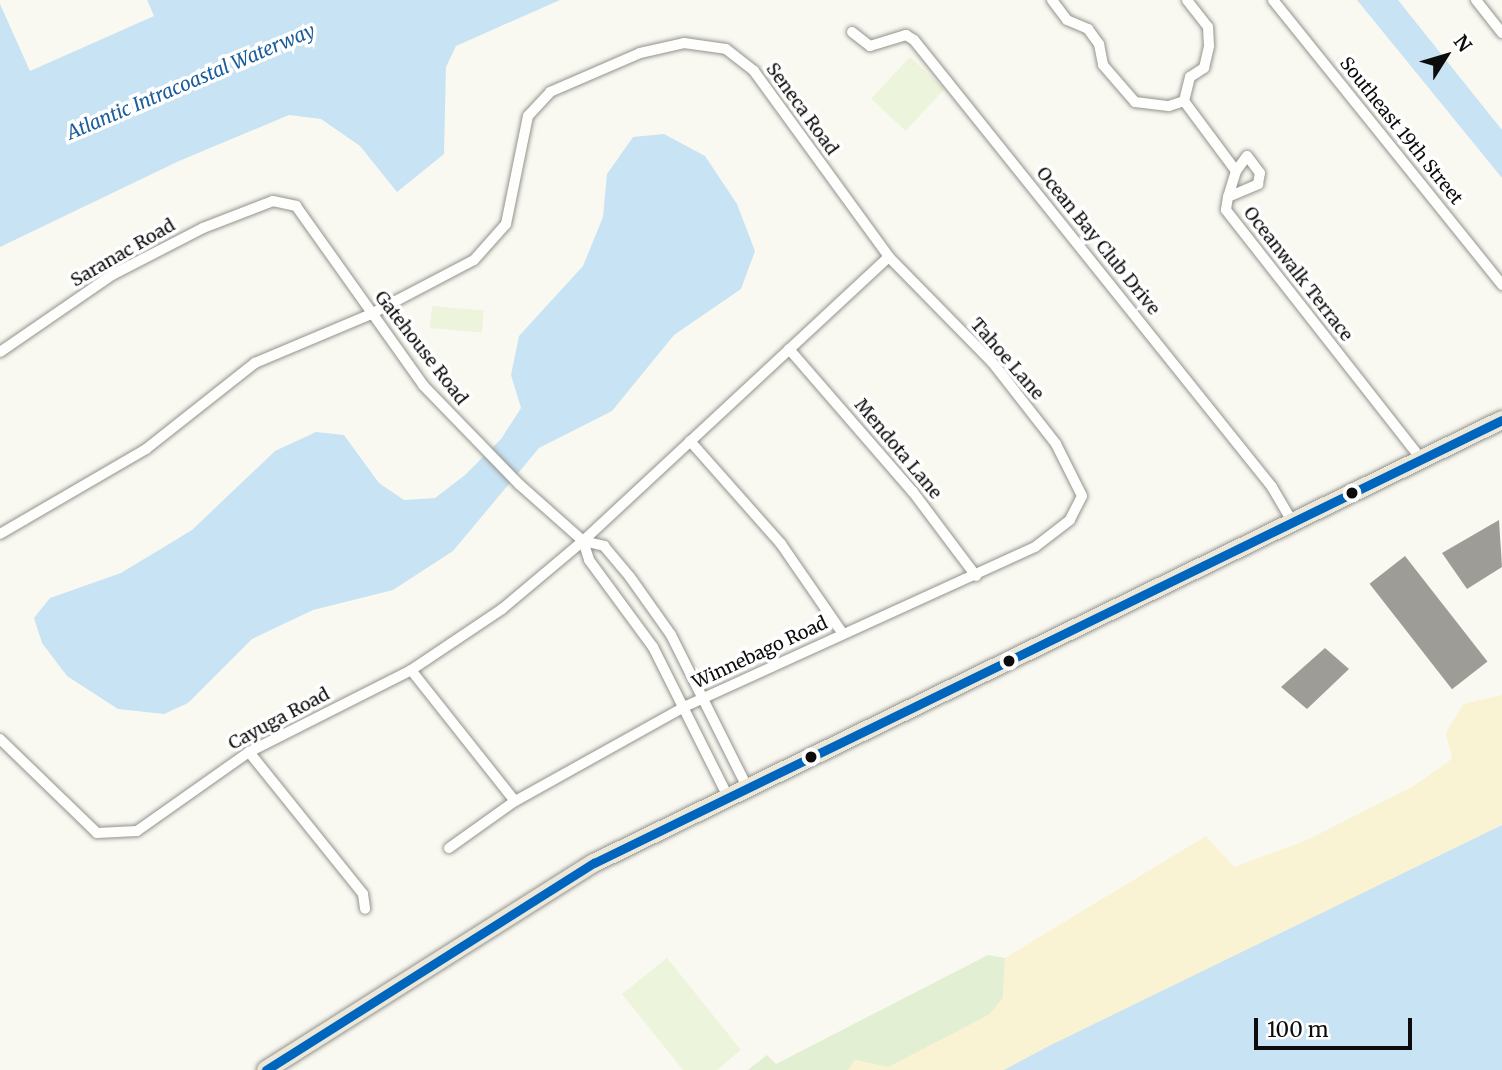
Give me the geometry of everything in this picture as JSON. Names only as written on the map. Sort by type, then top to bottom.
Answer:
[{"type":"main road","points":[[267,1070],[581,870],[746,785],[1313,514],[1502,420]]},
{"type":"street","points":[[1052,0],[1067,20],[1088,29],[1099,44],[1103,65],[1135,102],[1184,102]]},
{"type":"street","points":[[1184,102],[1190,77],[1204,68],[1209,46],[1208,27],[1187,0]]},
{"type":"street","name":"Southeast 19th Street","points":[[1273,0],[1502,285]]},
{"type":"street","points":[[1476,0],[1502,33]]},
{"type":"street","name":"Ocean Bay Club Drive","points":[[852,32],[870,46],[906,35],[914,40],[1272,486],[1293,523]]},
{"type":"street","name":"Seneca Road","points":[[371,314],[474,260],[506,224],[528,117],[550,92],[640,53],[684,43],[726,49],[754,71],[889,257]]},
{"type":"street","points":[[1184,102],[1236,171]]},
{"type":"street","name":"Oceanwalk Terrace","points":[[1228,197],[1258,184],[1260,173],[1247,156],[1236,171],[1228,197],[1226,210],[1421,459]]},
{"type":"street","name":"Gatehouse Road","points":[[273,201],[296,206],[315,226],[371,314],[472,439],[583,541],[604,546],[671,635],[705,697],[746,785]]},
{"type":"street","name":"Saranac Road","points":[[0,352],[112,275],[203,228],[273,201]]},
{"type":"street","points":[[583,541],[889,257]]},
{"type":"street","name":"Tahoe Lane","points":[[889,257],[992,362],[1056,444],[1082,496]]},
{"type":"street","points":[[0,534],[146,449],[255,363],[371,314]]},
{"type":"street","name":"Mendota Lane","points":[[789,349],[913,492],[976,576]]},
{"type":"street","points":[[690,440],[780,544],[844,634]]},
{"type":"street","name":"Winnebago Road","points":[[449,848],[515,801],[686,706],[976,576],[1061,527],[1082,496]]},
{"type":"street","name":"Gatehouse Road","points":[[583,541],[589,560],[653,647],[686,706],[727,795]]},
{"type":"street","name":"Cayuga Road","points":[[0,739],[4,754],[97,833],[137,831],[249,752],[411,670],[502,609],[583,541]]},
{"type":"street","points":[[411,670],[515,801]]},
{"type":"street","points":[[249,752],[363,894],[365,909]]},
{"type":"green space","points":[[910,57],[944,89],[905,131],[871,99]]},
{"type":"green space","points":[[432,306],[484,311],[482,332],[430,328]]},
{"type":"green space","points":[[988,955],[1005,958],[1003,998],[990,1014],[923,1053],[888,1067],[855,1060],[848,1070],[748,1070],[767,1055],[776,1064]]},
{"type":"green space","points":[[667,958],[741,1050],[717,1070],[683,1070],[622,994]]},
{"type":"sand","points":[[1502,695],[1502,825],[1004,1070],[848,1070],[855,1060],[888,1067],[990,1014],[1003,998],[1005,958],[1206,836],[1234,867],[1307,840],[1412,787],[1452,759],[1446,733],[1463,704]]},
{"type":"water","name":"Atlantic Intracoastal Waterway","points":[[147,0],[560,0],[456,46],[446,67],[444,154],[397,192],[360,146],[321,119],[289,115],[179,161],[0,247],[0,4],[30,71],[154,16]]},
{"type":"water","points":[[1357,0],[1398,0],[1502,130],[1502,178]]},
{"type":"water","points":[[664,134],[705,156],[737,204],[755,251],[741,289],[674,335],[612,411],[539,448],[453,551],[393,590],[313,610],[252,639],[188,703],[164,714],[118,709],[67,676],[42,643],[34,618],[50,598],[121,573],[192,530],[275,451],[316,432],[344,435],[379,483],[404,500],[435,498],[465,475],[501,439],[521,408],[511,375],[519,336],[583,266],[603,217],[607,174],[633,137]]},
{"type":"water","points":[[1502,825],[1502,1070],[1004,1070],[1051,1045]]},
{"type":"building","points":[[1499,520],[1502,567],[1467,589],[1442,553]]},
{"type":"building","points":[[1405,556],[1487,662],[1452,689],[1370,584]]},
{"type":"building","points":[[1325,648],[1349,669],[1307,709],[1281,687]]},
{"type":"transit line","points":[[266,1070],[594,863],[1502,420]]}]
